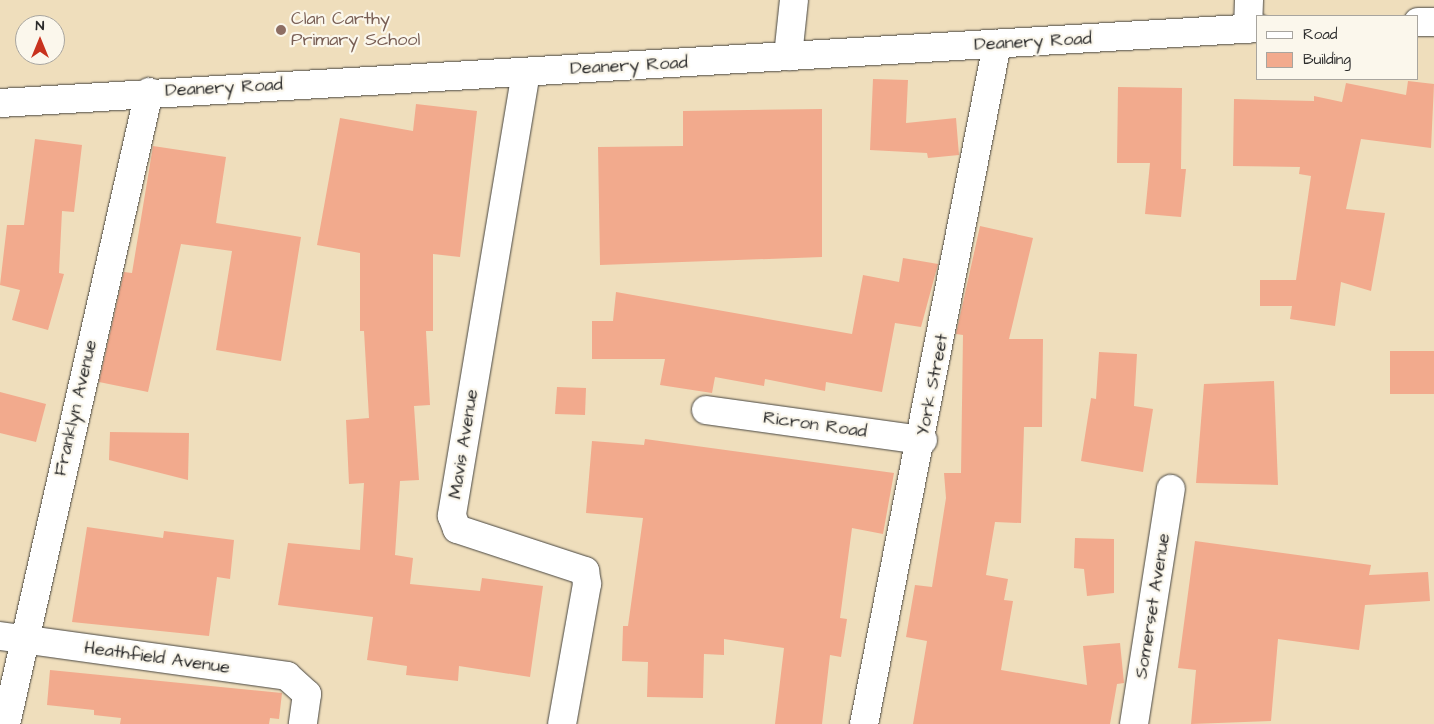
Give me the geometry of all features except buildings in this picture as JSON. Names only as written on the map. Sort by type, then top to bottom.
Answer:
[{"type":"street","points":[[788,56],[794,0]]},
{"type":"street","points":[[1249,0],[1253,29]]},
{"type":"street","points":[[1419,22],[1434,22]]},
{"type":"street","name":"Deanery Road","points":[[0,103],[150,92],[1253,29]]},
{"type":"street","name":"York Street","points":[[864,724],[923,440],[997,44]]},
{"type":"street","name":"Mavis Avenue","points":[[526,72],[452,516],[457,529],[585,572],[588,584],[562,724]]},
{"type":"street","name":"Franklyn Avenue","points":[[6,724],[11,638],[150,92]]},
{"type":"street","name":"Ricron Road","points":[[706,410],[923,440]]},
{"type":"street","name":"Somerset Avenue","points":[[1134,724],[1171,489]]},
{"type":"street","name":"Heathfield Avenue","points":[[11,638],[287,676],[307,694],[303,724]]},
{"type":"place","name":"Clan Carthy Primary School","points":[[281,30]]}]
